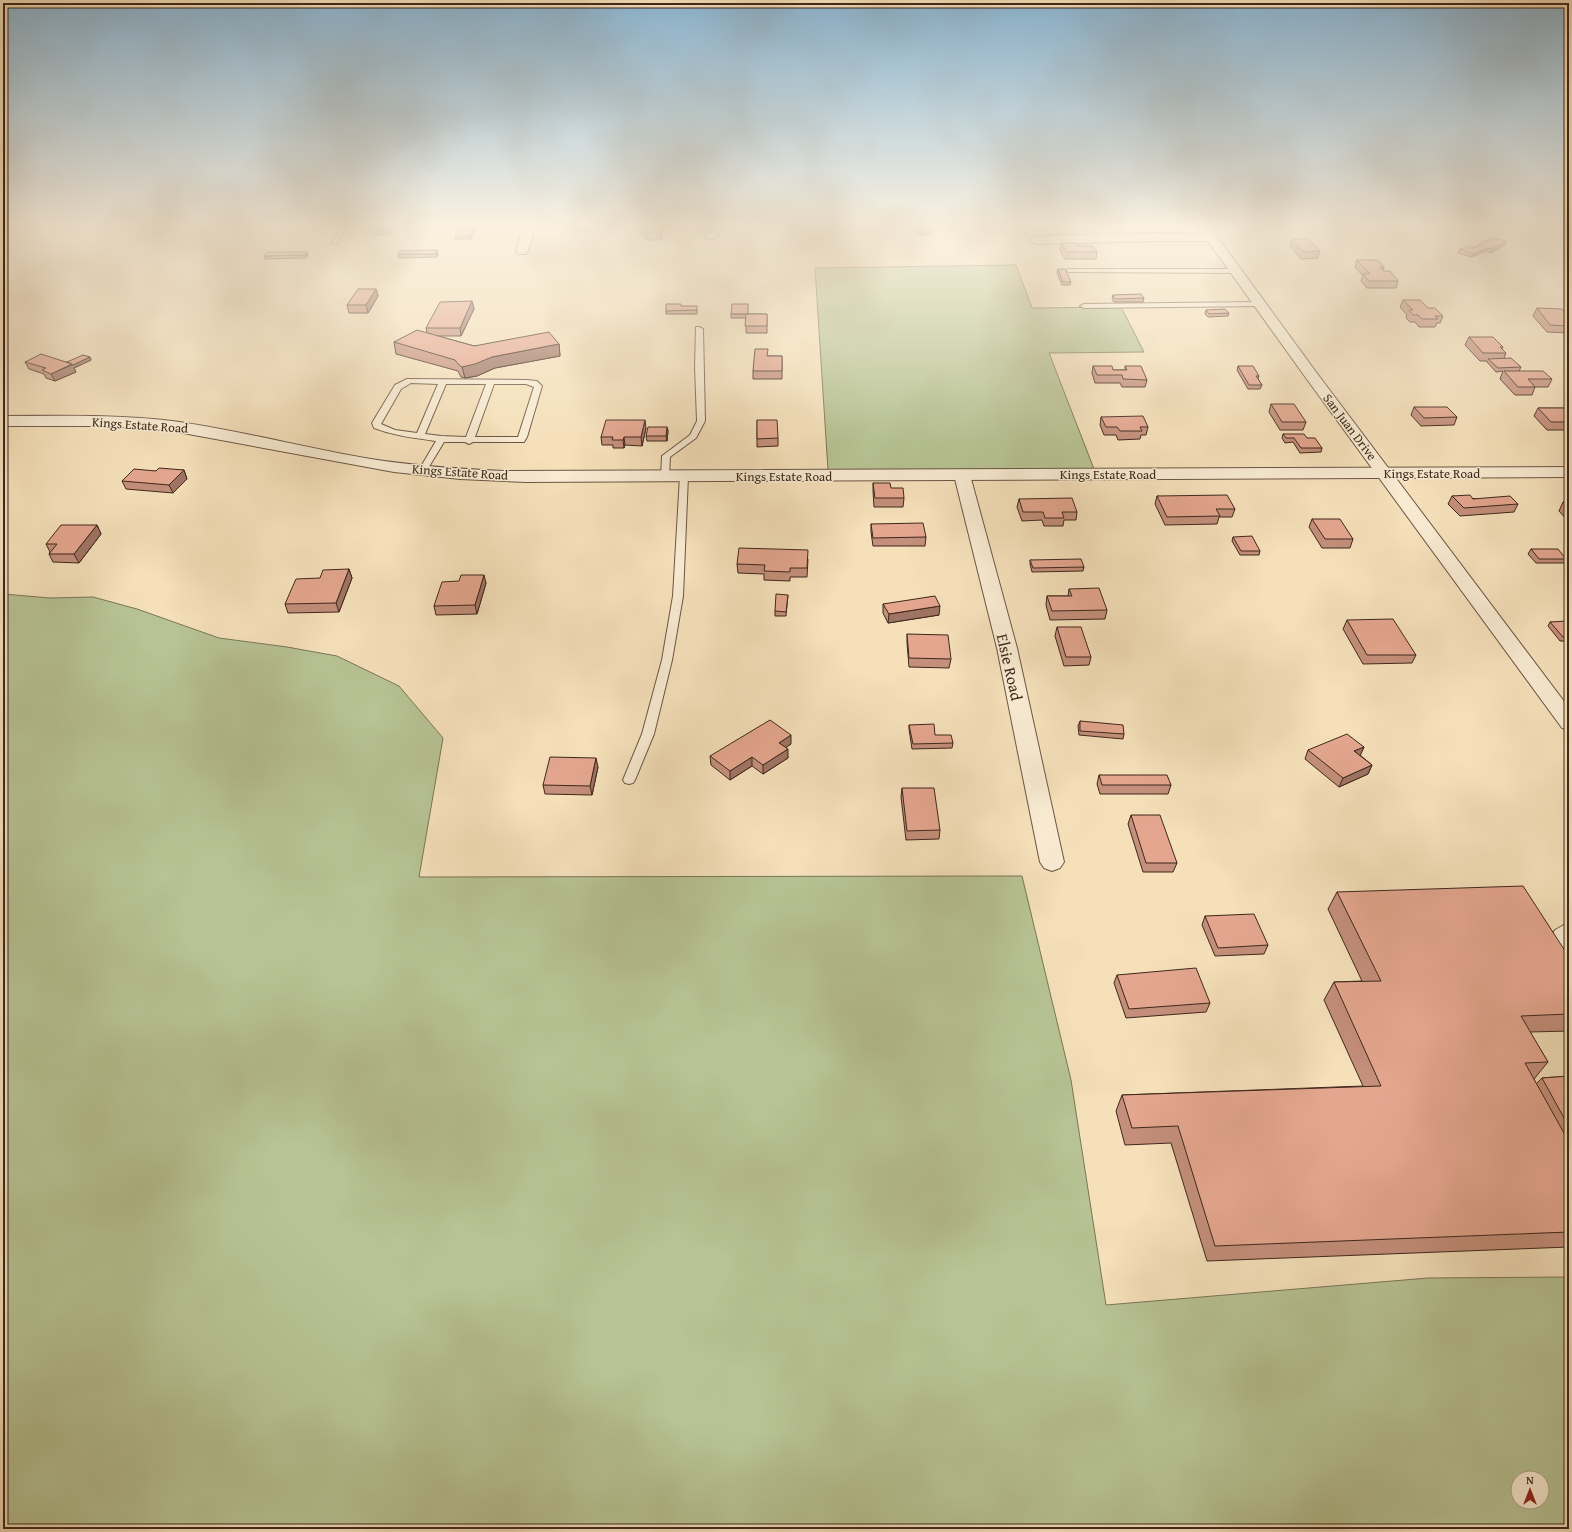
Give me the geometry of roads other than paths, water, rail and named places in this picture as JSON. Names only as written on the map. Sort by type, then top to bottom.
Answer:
[{"type":"street","name":"San Juan Drive","points":[[1256,298],[1311,375],[1569,723]]},
{"type":"street","name":"Kings Estate Road","points":[[3,421],[99,421],[171,426],[204,430],[352,461],[423,470],[526,477],[1569,472]]},
{"type":"street","name":"Elsie Road","points":[[962,475],[1007,648],[1052,862]]},
{"type":"lane","points":[[1084,306],[1260,304]]},
{"type":"lane","points":[[665,476],[666,456],[693,436],[701,420],[699,330]]},
{"type":"lane","points":[[410,381],[491,382],[526,382],[538,386],[521,440],[441,439],[382,430],[377,426],[376,423],[398,387],[404,383],[410,381]]},
{"type":"lane","points":[[419,436],[443,381]]},
{"type":"lane","points":[[469,440],[491,382]]},
{"type":"lane","points":[[423,470],[441,439]]},
{"type":"lane","points":[[629,780],[648,734],[667,660],[678,596],[684,476]]},
{"type":"lane","points":[[1569,927],[1560,934],[1569,949]]}]
